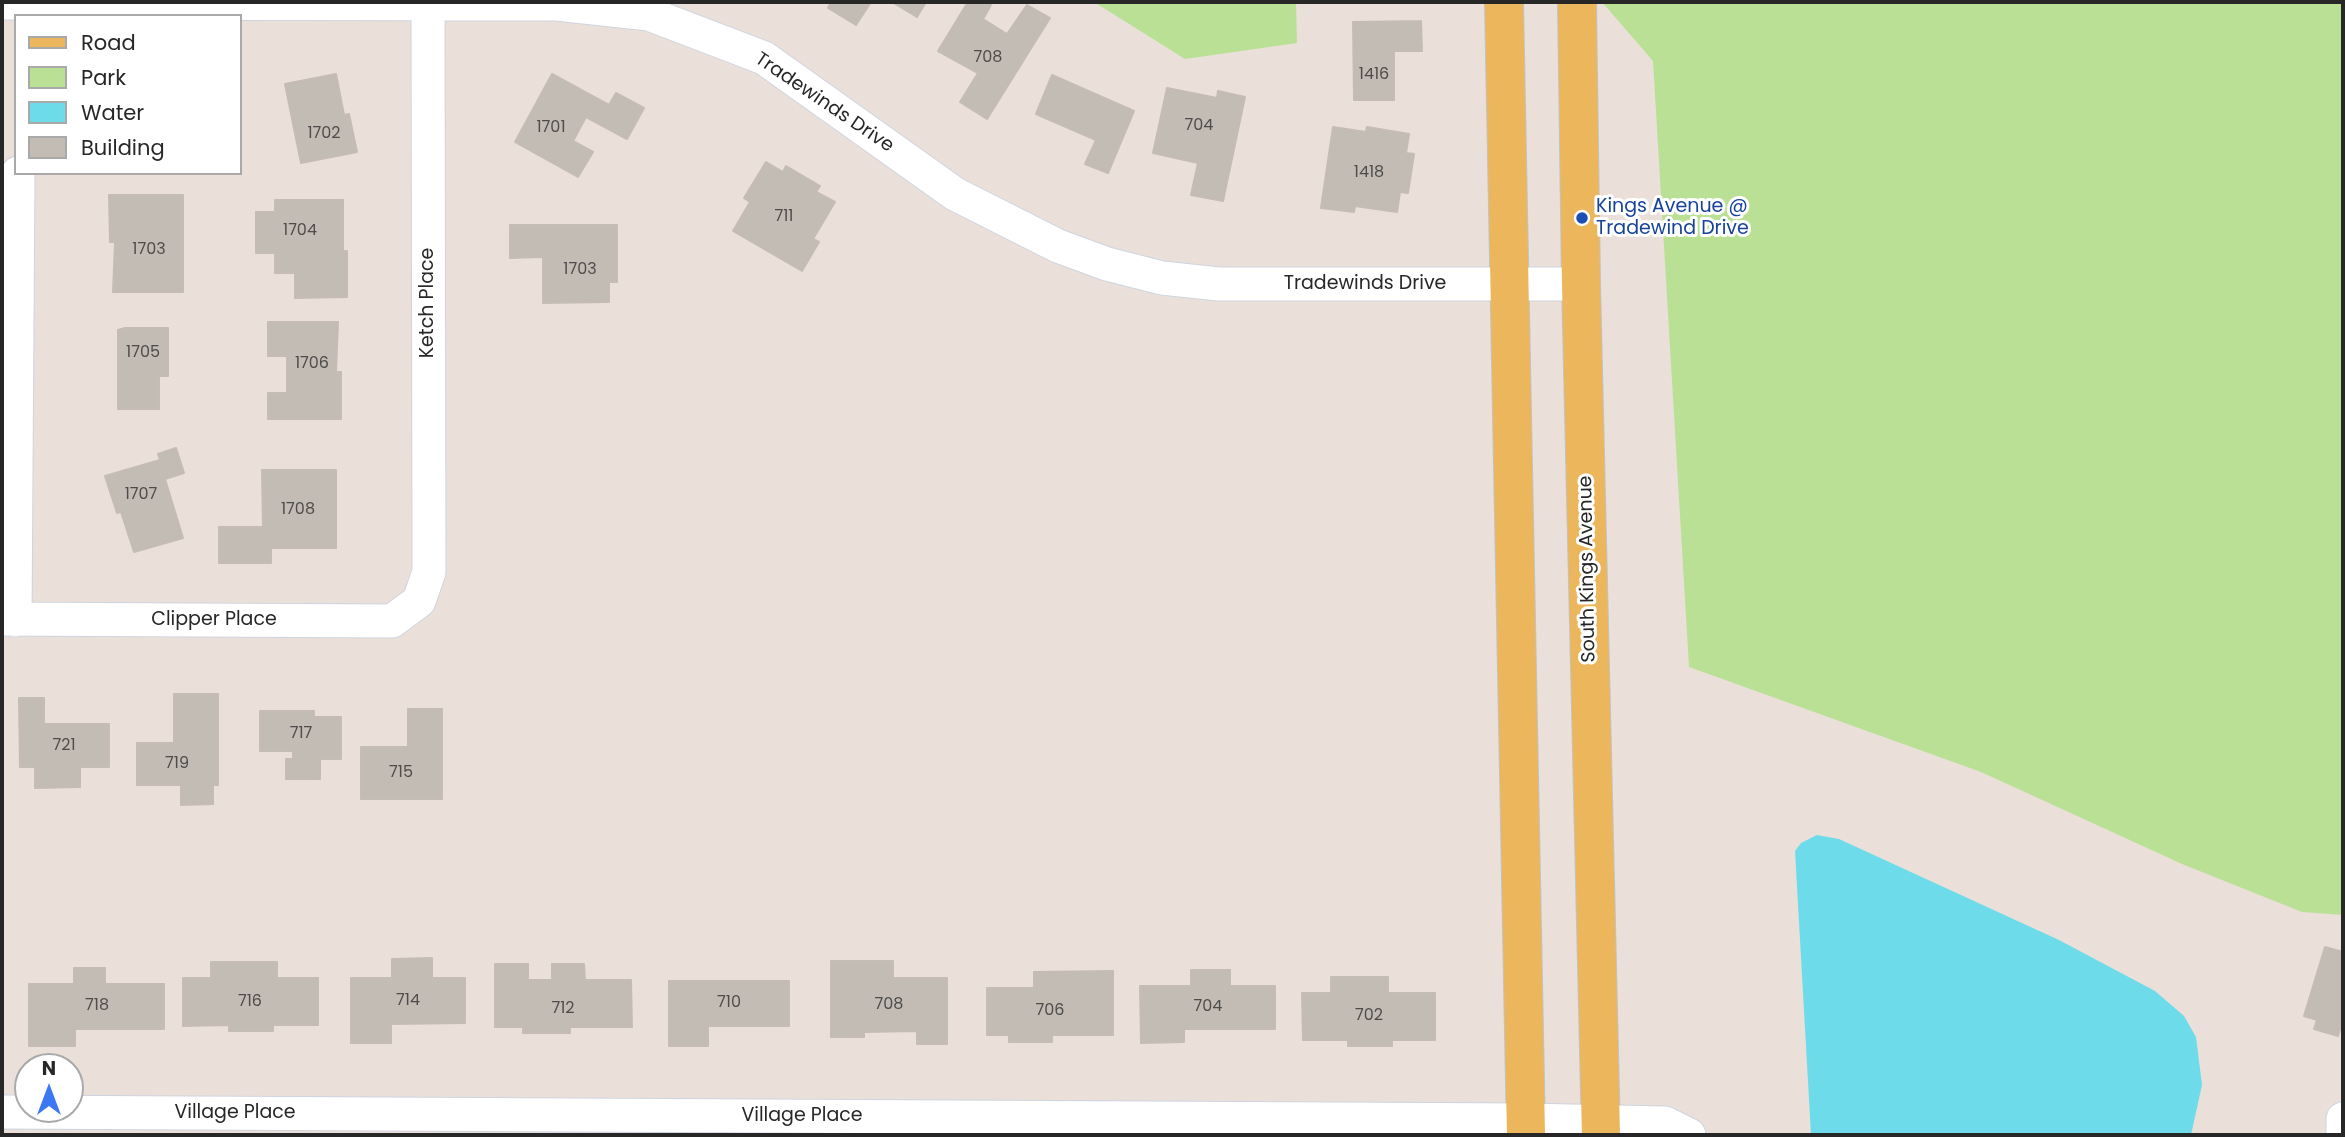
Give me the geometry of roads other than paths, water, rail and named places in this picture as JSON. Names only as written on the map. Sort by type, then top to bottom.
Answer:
[{"type":"main road","points":[[1504,2],[1526,1128]]},
{"type":"main road","name":"South Kings Avenue","points":[[1577,2],[1601,1128]]},
{"type":"street","name":"Ketch Place","points":[[419,601],[429,572],[428,3]]},
{"type":"street","name":"Tradewinds Drive","points":[[14,8],[557,4],[649,14],[764,58],[955,194],[1058,246],[1107,264],[1162,278],[1219,284],[1581,284]]},
{"type":"street","points":[[8,619],[18,175]]},
{"type":"street","name":"Clipper Place","points":[[8,619],[392,621],[419,601]]},
{"type":"street","name":"Village Place","points":[[2,1112],[1526,1128],[1601,1128],[1665,1123],[1689,1135]]},
{"type":"street","points":[[2343,1119],[2343,1135]]},
{"type":"water","points":[[1817,835],[1839,839],[2059,940],[2155,991],[2184,1016],[2196,1037],[2202,1085],[2191,1135],[1811,1135],[1795,851],[1801,843]]},
{"type":"place","name":"Kings Avenue @ Tradewind Drive","points":[[1582,218]]}]
